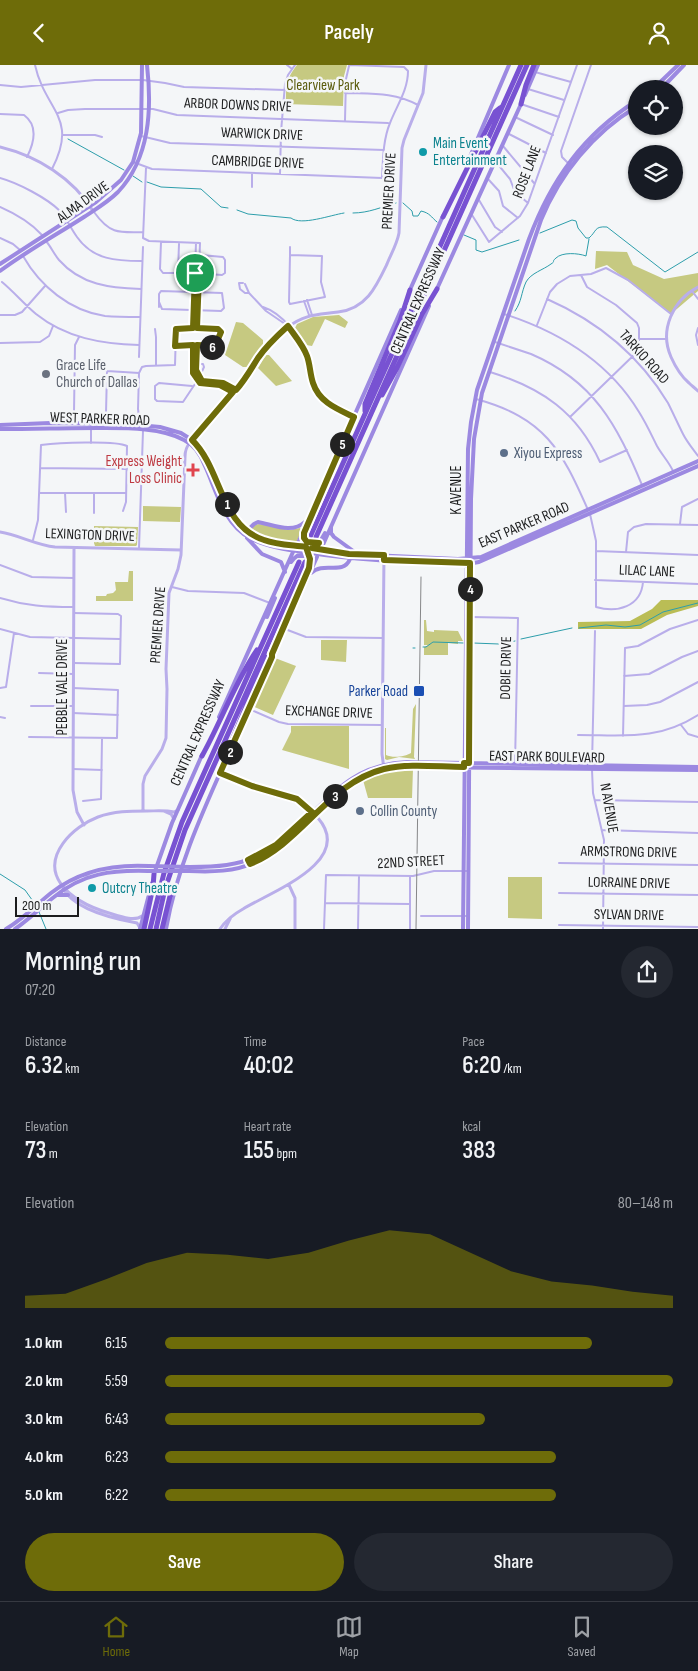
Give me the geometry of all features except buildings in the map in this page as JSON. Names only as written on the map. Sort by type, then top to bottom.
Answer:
[{"type":"highway","name":"CENTRAL EXPRESSWAY","points":[[310,537],[521,65]]},
{"type":"highway","name":"CENTRAL EXPRESSWAY","points":[[310,537],[376,403],[527,65]]},
{"type":"highway","points":[[521,105],[526,85],[536,65]]},
{"type":"highway","points":[[443,217],[496,112],[503,106]]},
{"type":"highway","points":[[376,403],[386,390],[422,314],[437,289]]},
{"type":"highway","points":[[364,415],[365,404],[400,321],[410,290]]},
{"type":"highway","name":"CENTRAL EXPRESSWAY","points":[[150,929],[176,836],[267,639],[305,562]]},
{"type":"highway","points":[[202,756],[247,666],[267,639]]},
{"type":"highway","points":[[228,757],[234,735],[262,669],[267,639]]},
{"type":"highway","name":"CENTRAL EXPRESSWAY","points":[[156,929],[165,889],[185,830],[267,639]]},
{"type":"highway","points":[[141,928],[153,887],[154,874]]},
{"type":"highway","points":[[162,929],[170,896],[174,890]]},
{"type":"main road","name":"ALMA DRIVE","points":[[0,270],[93,211],[118,191],[135,163],[146,138],[148,109],[142,65]]},
{"type":"main road","name":"ALMA DRIVE","points":[[0,264],[90,206],[115,186],[135,163],[141,136],[147,65]]},
{"type":"main road","name":"CENTRAL EXPRESSWAY","points":[[298,543],[509,65]]},
{"type":"main road","name":"CENTRAL EXPRESSWAY","points":[[320,545],[331,525],[477,198],[521,105],[535,72],[536,65]]},
{"type":"main road","points":[[664,80],[680,66]]},
{"type":"main road","points":[[668,80],[680,66]]},
{"type":"main road","name":"K AVENUE","points":[[506,314],[526,247],[541,208],[569,164],[595,136],[628,108]]},
{"type":"main road","name":"K AVENUE","points":[[623,112],[628,110]]},
{"type":"main road","name":"K AVENUE","points":[[468,929],[466,816],[471,421],[475,399],[547,206],[569,164]]},
{"type":"main road","points":[[526,247],[531,249]]},
{"type":"main road","name":"K AVENUE","points":[[470,455],[486,370]]},
{"type":"main road","name":"WEST PARKER ROAD","points":[[91,426],[140,424],[166,431]]},
{"type":"main road","name":"WEST PARKER ROAD","points":[[0,425],[23,427]]},
{"type":"main road","name":"WEST PARKER ROAD","points":[[0,429],[56,425],[180,433],[204,453],[231,521],[244,535],[261,543],[302,552],[308,549]]},
{"type":"main road","points":[[308,549],[320,545],[373,432]]},
{"type":"main road","points":[[310,537],[304,533],[339,451]]},
{"type":"main road","name":"EAST PARKER ROAD","points":[[674,474],[698,461]]},
{"type":"main road","name":"EAST PARKER ROAD","points":[[349,556],[469,561],[502,550],[643,487],[698,466]]},
{"type":"main road","name":"WEST PARKER ROAD","points":[[225,506],[245,529],[263,540],[349,556]]},
{"type":"main road","points":[[245,529],[258,522],[291,529],[298,528],[307,521]]},
{"type":"main road","points":[[331,525],[330,531],[334,537],[361,555]]},
{"type":"main road","points":[[244,535],[262,553],[281,562],[285,572]]},
{"type":"main road","points":[[310,537],[309,543],[320,545]]},
{"type":"main road","points":[[272,657],[305,562],[310,537]]},
{"type":"main road","points":[[251,647],[295,554],[302,552]]},
{"type":"main road","name":"CENTRAL EXPRESSWAY","points":[[141,928],[142,916],[154,874],[178,810],[270,603],[295,554]]},
{"type":"main road","points":[[295,554],[305,557],[305,562]]},
{"type":"main road","name":"EAST PARKER ROAD","points":[[349,556],[361,555],[384,558]]},
{"type":"main road","points":[[309,575],[315,569],[321,567],[344,567],[348,563],[349,556]]},
{"type":"main road","points":[[166,929],[174,890],[195,830],[317,557]]},
{"type":"main road","name":"EAST PARK BOULEVARD","points":[[64,888],[84,874],[103,868],[124,866],[189,869],[249,862],[277,847],[339,789],[359,773],[407,762],[467,766],[698,769]]},
{"type":"main road","name":"K AVENUE","points":[[463,929],[466,871]]},
{"type":"main road","points":[[16,926],[30,911],[64,888]]},
{"type":"main road","points":[[6,929],[16,926],[33,916],[43,903],[64,888]]},
{"type":"main road","points":[[56,895],[68,895]]},
{"type":"street","points":[[35,65],[41,84],[58,113],[63,135],[61,150],[52,169]]},
{"type":"street","points":[[287,65],[292,69]]},
{"type":"street","points":[[280,174],[286,80],[295,65]]},
{"type":"street","points":[[345,120],[346,78],[349,65],[404,67],[408,71],[407,80],[402,97],[389,124],[384,149]]},
{"type":"street","name":"PREMIER DRIVE","points":[[143,811],[143,784],[145,776],[162,749],[166,735],[166,669],[170,586],[178,569],[181,551],[185,454],[190,441],[248,375],[269,344],[288,326],[310,315],[349,310],[367,298],[377,285],[399,233],[402,148],[425,83],[426,65]]},
{"type":"street","name":"ROSE LANE","points":[[502,232],[522,214],[528,203],[576,65]]},
{"type":"street","points":[[569,164],[562,157],[562,151],[591,65]]},
{"type":"street","points":[[535,72],[571,82]]},
{"type":"street","points":[[0,85],[21,87],[95,80],[145,80],[184,87],[285,90]]},
{"type":"street","points":[[528,89],[565,100]]},
{"type":"street","points":[[345,93],[392,95],[402,97],[418,105]]},
{"type":"street","points":[[521,105],[559,117]]},
{"type":"street","name":"ARBOR DOWNS DRIVE","points":[[58,113],[68,110],[85,109],[148,109],[162,110],[177,115],[345,120],[389,124]]},
{"type":"street","points":[[0,114],[24,115],[28,117],[35,135],[34,144],[27,157]]},
{"type":"street","points":[[515,117],[553,135]]},
{"type":"street","points":[[507,133],[546,153]]},
{"type":"street","points":[[63,135],[98,135],[102,137]]},
{"type":"street","name":"WARWICK DRIVE","points":[[141,136],[170,143],[384,149]]},
{"type":"street","points":[[502,145],[535,184]]},
{"type":"street","points":[[0,147],[52,169],[69,181],[84,196],[105,226],[122,233],[143,232]]},
{"type":"street","name":"CAMBRIDGE DRIVE","points":[[135,163],[152,169],[382,178],[384,149]]},
{"type":"street","points":[[495,160],[510,179],[517,194],[528,203]]},
{"type":"street","points":[[146,168],[143,238],[149,241],[200,243],[197,328]]},
{"type":"street","points":[[252,173],[252,187]]},
{"type":"street","points":[[487,177],[499,191],[503,206],[518,218]]},
{"type":"street","points":[[0,178],[48,202],[60,212],[82,243],[98,255],[118,261],[142,261]]},
{"type":"street","points":[[470,214],[489,242],[502,232],[495,227],[477,198]]},
{"type":"street","points":[[0,207],[26,220],[35,227],[63,264],[85,279],[108,287],[141,289]]},
{"type":"street","points":[[0,238],[13,244],[20,250],[33,273],[45,286],[66,301],[93,313],[113,317],[140,317]]},
{"type":"street","points":[[161,242],[160,271],[163,273],[175,273],[178,271],[179,243]]},
{"type":"street","points":[[193,328],[196,243]]},
{"type":"street","points":[[139,357],[142,247]]},
{"type":"street","points":[[290,247],[289,302],[292,304],[325,297],[321,282],[322,256],[290,255]]},
{"type":"street","points":[[195,273],[224,274],[225,258],[196,255]]},
{"type":"street","points":[[537,325],[552,288],[562,280],[570,276],[610,268],[671,314]]},
{"type":"street","points":[[570,417],[632,357],[638,350],[639,339],[637,323],[616,305],[587,287],[581,275]]},
{"type":"street","points":[[2,281],[27,307],[53,326],[79,337],[101,342],[139,345]]},
{"type":"street","points":[[249,293],[245,293],[240,289],[239,283],[244,283],[249,293],[263,307],[288,326]]},
{"type":"street","points":[[0,315],[19,314],[45,286]]},
{"type":"street","points":[[698,287],[678,302],[668,324],[667,339],[669,351],[675,364],[689,383],[698,391]]},
{"type":"street","points":[[692,290],[698,299]]},
{"type":"street","points":[[160,292],[195,292],[222,293],[223,310],[162,309],[159,302],[160,292]]},
{"type":"street","name":"TARKIO ROAD","points":[[547,299],[595,325],[632,357],[660,391],[683,434],[698,456]]},
{"type":"street","points":[[306,301],[310,315]]},
{"type":"street","points":[[263,307],[273,310],[280,315],[300,342],[306,353],[313,383],[321,397],[334,408],[354,417]]},
{"type":"street","points":[[506,314],[558,335],[582,350],[612,376],[640,412],[674,474]]},
{"type":"street","points":[[0,343],[40,342],[49,336],[53,326]]},
{"type":"street","points":[[698,328],[696,339],[698,345]]},
{"type":"street","points":[[154,329],[156,337],[156,365]]},
{"type":"street","points":[[139,548],[143,430],[140,424],[138,409],[139,373],[146,366],[174,365],[175,346],[176,329],[219,330],[220,334],[215,346],[175,346]]},
{"type":"street","points":[[74,412],[76,345],[79,337]]},
{"type":"street","points":[[639,339],[667,339]]},
{"type":"street","points":[[496,342],[544,361],[570,377],[591,396],[614,425],[643,487]]},
{"type":"street","points":[[193,345],[198,379]]},
{"type":"street","points":[[197,345],[192,364],[193,373],[198,379],[214,384],[223,383],[234,391]]},
{"type":"street","points":[[192,364],[204,365],[198,379],[183,402],[157,401],[155,398],[155,386],[158,383],[192,386]]},
{"type":"street","points":[[75,365],[107,371],[139,373]]},
{"type":"street","points":[[486,370],[512,379],[542,394],[570,417],[590,442],[600,462],[627,450]]},
{"type":"street","points":[[106,413],[107,371]]},
{"type":"street","points":[[193,373],[197,372]]},
{"type":"street","points":[[475,399],[518,415],[535,427],[550,440],[571,471],[589,512],[596,535],[595,602],[597,608],[626,607],[640,596],[643,582]]},
{"type":"street","points":[[91,426],[91,443]]},
{"type":"street","points":[[32,543],[37,527],[41,445],[91,443],[128,446],[126,493],[123,511]]},
{"type":"street","points":[[40,469],[127,469]]},
{"type":"street","points":[[39,493],[126,493]]},
{"type":"street","points":[[66,493],[66,512]]},
{"type":"street","points":[[94,493],[94,513]]},
{"type":"street","points":[[680,525],[682,507],[698,499]]},
{"type":"street","points":[[626,553],[628,532],[634,527],[646,524],[698,525]]},
{"type":"street","name":"LEXINGTON DRIVE","points":[[0,531],[46,546],[181,551]]},
{"type":"street","name":"PEBBLE VALE DRIVE","points":[[74,548],[74,800],[78,815],[84,825]]},
{"type":"street","points":[[596,551],[698,555]]},
{"type":"street","points":[[384,558],[382,725],[384,767]]},
{"type":"street","points":[[0,565],[32,577],[74,578]]},
{"type":"street","name":"LILAC LANE","points":[[595,580],[698,584]]},
{"type":"street","points":[[170,586],[188,591],[244,593],[270,603]]},
{"type":"street","points":[[0,598],[34,607],[74,607]]},
{"type":"street","points":[[74,613],[120,614],[120,664],[74,663]]},
{"type":"street","name":"DOBIE DRIVE","points":[[468,617],[518,618],[514,766]]},
{"type":"street","points":[[623,735],[626,647],[638,646],[670,629],[698,620]]},
{"type":"street","points":[[0,629],[31,637],[120,639]]},
{"type":"street","points":[[285,629],[308,637],[383,638]]},
{"type":"street","name":"N AVENUE","points":[[595,631],[592,767],[594,800],[604,840],[603,927]]},
{"type":"street","points":[[0,688],[6,687],[14,633]]},
{"type":"street","points":[[624,676],[649,674],[698,651]]},
{"type":"street","points":[[39,673],[73,675]]},
{"type":"street","points":[[624,706],[647,705],[660,702],[698,682]]},
{"type":"street","points":[[29,737],[117,738],[118,690],[73,688]]},
{"type":"street","points":[[31,706],[73,706]]},
{"type":"street","name":"EXCHANGE DRIVE","points":[[249,709],[288,724],[382,725]]},
{"type":"street","points":[[73,713],[118,715]]},
{"type":"street","points":[[578,735],[648,735],[681,725],[698,715]]},
{"type":"street","points":[[0,717],[5,718]]},
{"type":"street","points":[[681,725],[688,734],[698,737]]},
{"type":"street","points":[[83,801],[101,799],[102,739]]},
{"type":"street","points":[[73,769],[102,770]]},
{"type":"street","points":[[220,773],[252,786],[297,799],[314,813],[326,830],[327,839],[326,849],[314,865],[290,885],[231,917],[220,929]]},
{"type":"street","points":[[594,800],[698,803]]},
{"type":"street","points":[[141,928],[137,923],[87,906],[68,895],[57,876],[56,860],[58,850],[68,836],[95,818],[113,812],[174,812],[178,810]]},
{"type":"street","points":[[163,811],[173,815],[174,820]]},
{"type":"street","points":[[602,830],[698,833]]},
{"type":"street","name":"ARMSTRONG DRIVE","points":[[560,863],[698,865]]},
{"type":"street","name":"22ND STREET","points":[[325,903],[326,875],[410,876],[434,871],[466,871]]},
{"type":"street","points":[[358,929],[359,875]]},
{"type":"street","points":[[410,876],[410,929]]},
{"type":"street","points":[[290,885],[295,898],[295,929]]},
{"type":"street","points":[[64,888],[87,906]]},
{"type":"street","name":"LORRAINE DRIVE","points":[[559,893],[698,895]]},
{"type":"street","points":[[324,929],[325,903],[410,904]]},
{"type":"street","points":[[118,918],[138,919],[142,916]]},
{"type":"street","points":[[421,916],[468,916]]},
{"type":"street","points":[[225,929],[231,917]]},
{"type":"street","name":"SYLVAN DRIVE","points":[[559,925],[698,927]]},
{"type":"green space","name":"Clearview Park","points":[[297,65],[347,65],[344,76],[343,106],[286,104],[287,83]]},
{"type":"green space","points":[[596,251],[627,252],[633,265],[664,279],[698,273],[698,291],[671,314],[607,265],[595,269]]},
{"type":"green space","points":[[339,315],[348,322],[345,328],[325,319],[312,346],[306,345],[294,330],[297,324],[313,317]]},
{"type":"green space","points":[[236,322],[243,323],[263,340],[263,347],[248,367],[243,367],[225,355]]},
{"type":"green space","points":[[266,355],[269,355],[292,381],[276,386],[258,368]]},
{"type":"green space","points":[[143,506],[181,507],[180,522],[143,521]]},
{"type":"green space","points":[[259,524],[290,530],[300,528],[302,530],[296,543],[267,537],[251,530],[254,525]]},
{"type":"green space","points":[[94,526],[138,527],[137,545],[95,546]]},
{"type":"green space","points":[[129,571],[133,571],[133,601],[96,601],[96,596],[106,596],[116,590],[115,582],[128,582]]},
{"type":"green space","points":[[424,620],[426,620],[427,631],[458,631],[463,641],[458,641],[458,644],[448,643],[448,655],[424,655],[424,647],[429,645],[424,645]]},
{"type":"green space","points":[[321,640],[347,640],[346,662],[321,660]]},
{"type":"green space","points":[[275,658],[296,666],[273,715],[252,706]]},
{"type":"green space","points":[[416,704],[415,759],[399,757],[411,753],[413,709]]},
{"type":"green space","points":[[291,726],[349,726],[349,769],[282,750],[291,732]]},
{"type":"green space","points":[[385,728],[386,728],[386,755],[399,757],[385,759]]},
{"type":"green space","points":[[413,769],[412,798],[368,798],[363,780],[384,772]]},
{"type":"green space","points":[[508,877],[542,877],[542,919],[508,918]]},
{"type":"shaded area","points":[[661,600],[698,600],[698,606],[667,615],[641,629],[578,629],[578,622],[630,621],[652,609]]},
{"type":"waterway","points":[[68,139],[124,170]]},
{"type":"waterway","points":[[133,176],[142,182]]},
{"type":"waterway","points":[[147,182],[161,187],[201,189],[221,207],[228,208]]},
{"type":"waterway","points":[[353,213],[370,211],[396,203]]},
{"type":"waterway","points":[[403,203],[412,211],[413,216],[418,216],[421,211],[437,222]]},
{"type":"waterway","points":[[237,210],[248,214],[291,218],[302,221],[344,213]]},
{"type":"waterway","points":[[540,233],[572,220],[576,221],[578,228],[586,238],[589,238],[598,228],[607,227],[665,272],[698,252]]},
{"type":"waterway","points":[[464,235],[476,240],[476,250],[482,252],[519,240]]},
{"type":"waterway","points":[[515,311],[526,282],[531,276],[552,263],[559,256],[566,254],[586,256],[589,239]]},
{"type":"waterway","points":[[579,628],[606,625],[625,627],[640,625],[663,612],[698,603]]},
{"type":"waterway","points":[[521,639],[572,628]]},
{"type":"waterway","points":[[473,643],[499,644],[515,641]]},
{"type":"waterway","points":[[423,647],[433,642],[463,643]]},
{"type":"waterway","points":[[0,874],[25,890],[35,904]]},
{"type":"waterway","points":[[39,912],[46,929]]},
{"type":"tram line","points":[[416,929],[421,577]]},
{"type":"place","name":"Main Event Entertainment","points":[[423,152]]},
{"type":"place","name":"Grace Life Church of Dallas","points":[[46,374]]},
{"type":"place","name":"Xiyou Express","points":[[504,453]]},
{"type":"place","name":"Express Weight Loss Clinic","points":[[193,470]]},
{"type":"place","name":"Parker Road","points":[[419,691]]},
{"type":"place","name":"Collin County","points":[[360,811]]},
{"type":"place","name":"Outcry Theatre","points":[[92,888]]},
{"type":"route","points":[[195,273],[199,274],[197,328],[218,329],[221,332],[214,347],[197,345],[196,370],[202,381],[223,383],[236,390],[269,344],[288,326],[306,353],[314,387],[321,397],[334,408],[354,417],[304,533],[304,538],[307,542],[319,543],[312,548],[336,553],[384,555],[384,560],[470,563],[469,763],[464,763],[464,767],[390,768],[366,775],[340,791],[279,849],[250,864],[248,860],[261,855],[276,845],[312,812],[297,799],[243,783],[220,773],[272,657],[309,568],[310,557],[306,547],[263,540],[238,524],[204,453],[192,440],[233,392],[220,385],[200,383],[192,370],[193,345],[175,346],[176,329],[193,328],[195,273]]}]
